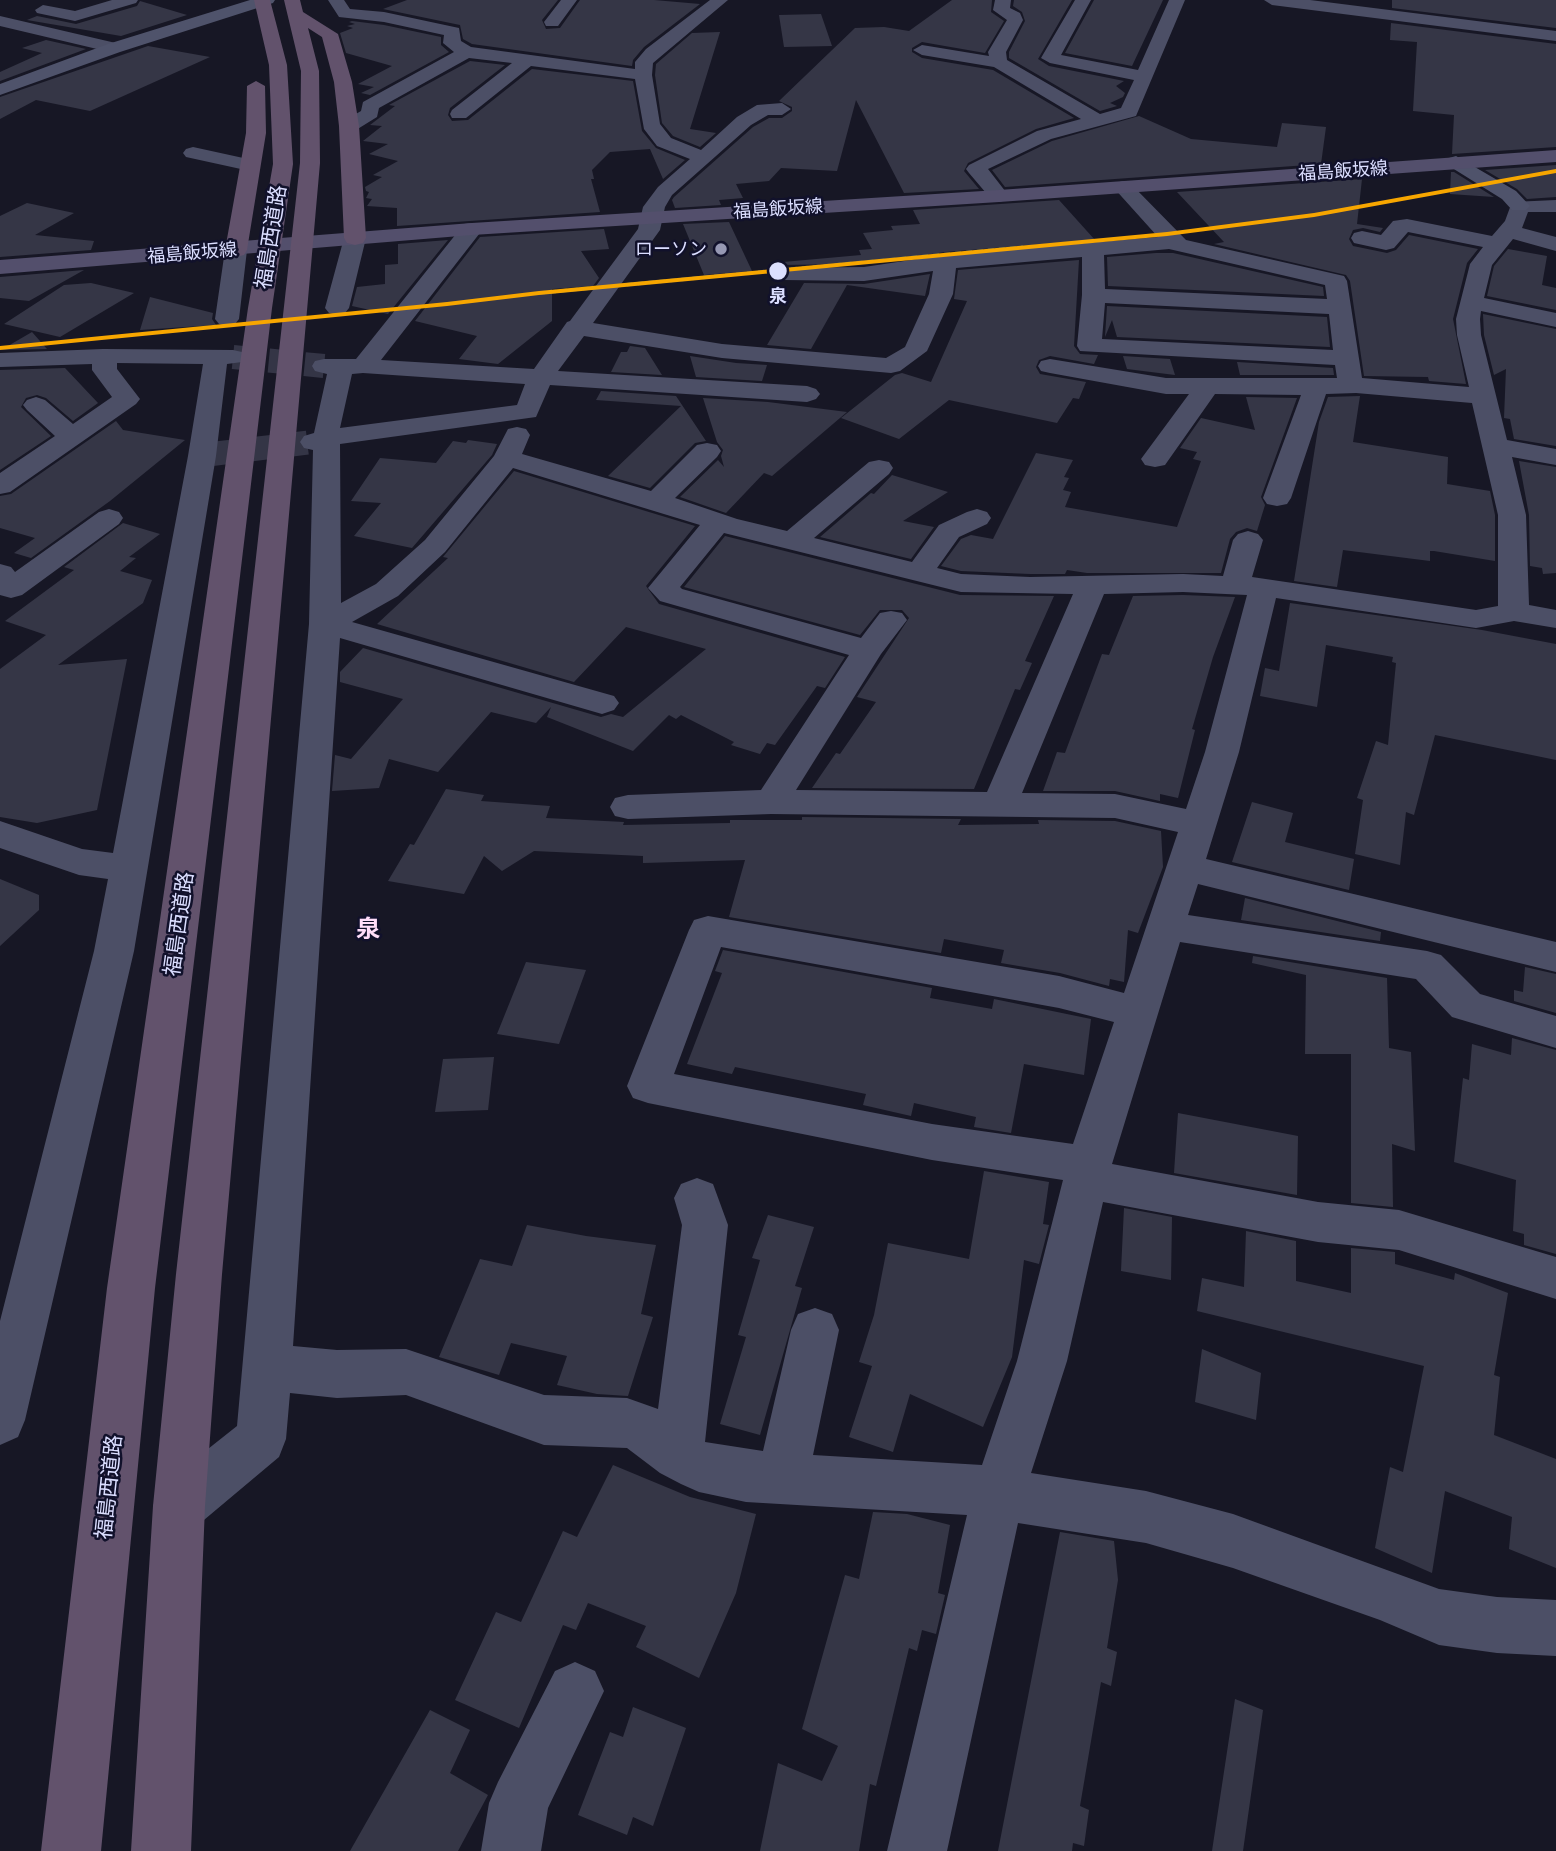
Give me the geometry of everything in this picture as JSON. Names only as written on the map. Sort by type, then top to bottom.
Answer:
[{"type":"highway","name":"福島西道路","points":[[71,1851],[131,1288],[260,308],[283,164],[297,133],[264,0]]},
{"type":"highway","name":"福島西道路","points":[[161,1851],[179,1506],[297,306],[297,133],[310,71],[294,8]]},
{"type":"highway","points":[[294,8],[330,34],[349,126],[355,238]]},
{"type":"highway","points":[[236,250],[256,133],[256,86],[260,76],[278,65]]},
{"type":"main road","name":"福島飯坂線","points":[[0,267],[472,229],[999,196],[1550,156]]},
{"type":"street","points":[[5,22],[48,5],[75,16],[130,0]]},
{"type":"street","points":[[0,90],[114,48],[264,0]]},
{"type":"street","points":[[337,0],[345,14],[384,17],[453,32],[452,43],[466,52],[643,75]]},
{"type":"street","points":[[552,22],[569,0]]},
{"type":"street","points":[[999,63],[998,52],[1015,20],[1001,10],[1003,0]]},
{"type":"street","points":[[1083,0],[1050,58],[1142,76]]},
{"type":"street","points":[[999,196],[976,169],[997,156],[1044,135],[1129,112],[1142,76],[1177,0]]},
{"type":"street","points":[[1272,0],[1367,6],[1483,27],[1556,36]]},
{"type":"street","points":[[691,1],[718,1]]},
{"type":"street","points":[[704,158],[664,142],[651,125],[643,75],[644,62],[718,1]]},
{"type":"street","points":[[1483,27],[1489,9]]},
{"type":"street","points":[[5,22],[114,48]]},
{"type":"street","points":[[23,43],[50,33]]},
{"type":"street","points":[[626,50],[652,53]]},
{"type":"street","points":[[922,50],[999,63],[1096,120]]},
{"type":"street","points":[[349,126],[370,113],[370,106],[466,52]]},
{"type":"street","points":[[459,114],[527,60]]},
{"type":"street","points":[[325,624],[361,607],[387,590],[435,546],[507,458],[541,377],[575,327],[609,287],[649,230],[650,218],[665,191],[744,121],[764,109],[782,109]]},
{"type":"street","points":[[193,153],[250,165]]},
{"type":"street","points":[[1456,162],[1509,195],[1519,206],[1556,206]]},
{"type":"street","points":[[1123,187],[1173,242]]},
{"type":"street","points":[[1514,612],[1512,514],[1469,335],[1471,302],[1481,264],[1516,222],[1519,206]]},
{"type":"street","points":[[1362,238],[1386,243],[1402,226],[1407,225],[1556,244]]},
{"type":"street","points":[[179,1506],[261,1439],[325,624],[320,440],[343,367],[472,229]]},
{"type":"street","points":[[337,308],[355,238]]},
{"type":"street","points":[[784,274],[864,274],[945,262],[1173,242],[1194,250],[1336,281],[1350,385]]},
{"type":"street","points":[[1093,249],[1094,295],[1089,346],[1347,358]]},
{"type":"street","points":[[227,319],[236,250]]},
{"type":"street","points":[[575,327],[722,351],[891,366],[915,351],[941,294],[945,262]]},
{"type":"street","points":[[1094,295],[1340,307]]},
{"type":"street","points":[[1471,302],[1556,320]]},
{"type":"street","points":[[0,486],[127,400],[105,370],[103,356]]},
{"type":"street","points":[[0,360],[103,356],[225,357],[110,965],[0,1420]]},
{"type":"street","points":[[0,378],[32,358]]},
{"type":"street","points":[[1050,366],[1156,385],[1350,385],[1485,396]]},
{"type":"street","points":[[343,367],[807,394]]},
{"type":"street","points":[[1155,459],[1207,387]]},
{"type":"street","points":[[1276,498],[1316,387]]},
{"type":"street","points":[[36,405],[72,437]]},
{"type":"street","points":[[320,440],[527,411]]},
{"type":"street","points":[[1497,446],[1556,457]]},
{"type":"street","points":[[656,501],[707,451]]},
{"type":"street","points":[[507,458],[656,501],[718,523],[961,583],[996,586],[1184,583],[1250,586],[1476,619],[1514,612],[1556,619]]},
{"type":"street","points":[[793,541],[879,468]]},
{"type":"street","points":[[0,573],[11,589],[109,518]]},
{"type":"street","points":[[919,573],[949,531],[977,518]]},
{"type":"street","points":[[718,523],[663,588],[671,595],[868,650]]},
{"type":"street","points":[[917,1851],[998,1493],[1042,1361],[1088,1172],[1222,752],[1250,586],[1248,540]]},
{"type":"street","points":[[999,805],[1092,586]]},
{"type":"street","points":[[771,802],[868,650],[891,620]]},
{"type":"street","points":[[325,624],[603,703]]},
{"type":"street","points":[[628,807],[771,802],[1115,806],[1198,824]]},
{"type":"street","points":[[0,834],[79,862],[129,868]]},
{"type":"street","points":[[1184,867],[1556,957]]},
{"type":"street","points":[[1166,926],[1427,966],[1466,1006],[1556,1032]]},
{"type":"street","points":[[1138,1013],[1059,992],[708,930],[648,1086],[1088,1172],[1305,1220],[1399,1230],[1556,1278]]},
{"type":"street","points":[[678,1454],[705,1225],[697,1198]]},
{"type":"street","points":[[782,1479],[816,1330]]},
{"type":"street","points":[[267,1367],[337,1374],[406,1372],[544,1420],[627,1423],[647,1429],[678,1454],[699,1466],[746,1476],[963,1488],[1146,1517],[1221,1538],[1380,1593],[1439,1617],[1497,1625],[1556,1628]]},
{"type":"street","points":[[511,1851],[519,1804],[575,1691]]},
{"type":"building","points":[[407,0],[558,0],[542,20],[546,29],[560,28],[580,0],[654,0],[700,4],[644,47],[633,60],[632,66],[472,44],[463,39],[460,25],[383,9]]},
{"type":"building","points":[[952,0],[992,0],[991,12],[1004,21],[985,53],[922,42],[912,48],[912,52],[922,58],[993,70],[1074,118],[1036,129],[968,163],[964,171],[979,189],[904,193],[856,100],[837,171],[781,168],[769,181],[736,184],[743,198],[719,200],[721,205],[675,208],[672,200],[674,197],[753,127],[769,118],[782,118],[792,111],[792,107],[779,101],[855,28],[884,27],[909,31]]},
{"type":"building","points":[[1014,0],[1072,0],[1038,59],[1049,66],[1124,81],[1116,86],[1125,93],[1123,97],[1110,103],[1117,106],[1100,111],[1009,58],[1009,52],[1025,21],[1022,12],[1013,6]]},
{"type":"building","points":[[1094,0],[1163,0],[1132,66],[1065,53]]},
{"type":"building","points":[[1392,0],[1556,0],[1556,28],[1392,8]]},
{"type":"building","points":[[140,1],[187,15],[121,36],[27,20],[37,16],[76,24],[137,6]]},
{"type":"building","points":[[821,14],[832,46],[784,47],[779,15]]},
{"type":"building","points":[[349,22],[441,37],[441,45],[449,52],[370,95],[361,93],[374,87],[358,84],[392,66],[346,53],[340,33],[353,28],[347,26],[355,24]]},
{"type":"building","points":[[1391,23],[1556,44],[1556,147],[1452,154],[1454,115],[1413,111],[1417,42],[1390,40]]},
{"type":"building","points":[[720,32],[690,129],[716,133],[700,147],[673,136],[662,123],[655,75],[656,64],[692,33]]},
{"type":"building","points":[[46,40],[86,49],[0,81],[0,72],[42,53],[22,48]]},
{"type":"building","points":[[148,46],[210,57],[90,111],[36,100],[0,119],[0,97]]},
{"type":"building","points":[[470,61],[505,65],[450,108],[448,115],[452,121],[468,120],[532,69],[633,81],[642,131],[656,148],[685,160],[663,179],[650,149],[610,152],[592,170],[594,179],[591,179],[600,212],[397,226],[397,208],[367,206],[372,199],[366,198],[369,192],[365,187],[382,177],[373,175],[398,161],[369,154],[388,144],[363,141],[382,126],[370,125],[395,106],[389,105]]},
{"type":"building","points":[[1139,116],[1191,139],[1277,147],[1282,123],[1326,127],[1321,164],[1005,187],[992,170],[1052,141]]},
{"type":"building","points":[[1556,165],[1556,197],[1527,199],[1517,189],[1485,170]]},
{"type":"building","points":[[1451,172],[1454,172],[1494,197],[1450,194]]},
{"type":"building","points":[[1362,179],[1357,224],[1383,228],[1380,232],[1363,228],[1353,230],[1349,239],[1353,246],[1387,253],[1396,250],[1409,235],[1478,249],[1467,263],[1453,319],[1466,384],[1429,381],[1428,377],[1364,376],[1350,281],[1346,275],[1214,244],[1224,242],[1177,192]]},
{"type":"building","points":[[1059,200],[1095,240],[945,252],[864,264],[776,265],[772,270],[772,263],[861,255],[859,250],[872,249],[863,233],[893,230],[891,226],[920,224],[913,210]]},
{"type":"building","points":[[27,203],[74,213],[35,235],[94,241],[91,250],[0,257],[0,216]]},
{"type":"building","points":[[729,222],[752,271],[704,275],[683,224]]},
{"type":"building","points":[[604,229],[609,249],[581,251],[599,278],[593,286],[552,289],[552,321],[498,364],[459,359],[477,336],[415,321],[480,237]]},
{"type":"building","points":[[448,240],[388,314],[352,306],[357,287],[385,284],[385,265],[398,264],[398,244]]},
{"type":"building","points":[[1508,249],[1547,256],[1542,285],[1556,288],[1556,310],[1487,296],[1494,266]]},
{"type":"building","points":[[1173,253],[1323,287],[1324,296],[1108,286],[1107,257]]},
{"type":"building","points":[[1079,260],[1074,346],[1080,354],[1098,355],[1094,364],[1050,356],[1039,360],[1036,367],[1040,374],[1086,382],[1079,399],[1073,398],[1057,423],[949,400],[899,439],[841,418],[895,375],[902,373],[931,382],[967,301],[954,299],[958,270]]},
{"type":"building","points":[[84,270],[29,301],[0,298],[0,277]]},
{"type":"building","points":[[930,274],[925,296],[847,285],[811,349],[767,345],[804,283],[864,284]]},
{"type":"building","points":[[91,283],[134,293],[60,337],[4,324],[64,285]]},
{"type":"building","points":[[150,297],[213,313],[212,319],[216,325],[140,330]]},
{"type":"building","points":[[1107,306],[1327,317],[1330,347],[1117,337],[1112,320],[1105,337]]},
{"type":"building","points":[[1483,314],[1556,329],[1556,446],[1514,439],[1510,419],[1504,418],[1506,369],[1494,375],[1484,335]]},
{"type":"building","points":[[32,332],[47,349],[1,350]]},
{"type":"building","points":[[630,346],[645,348],[662,375],[611,372],[621,352],[627,352]]},
{"type":"building","points":[[690,356],[767,365],[762,381],[696,377]]},
{"type":"building","points":[[1123,356],[1170,359],[1175,375],[1127,369]]},
{"type":"building","points":[[1237,362],[1333,368],[1334,375],[1240,375]]},
{"type":"building","points":[[65,368],[98,403],[73,421],[46,398],[37,395],[26,398],[21,407],[51,436],[0,470],[0,370]]},
{"type":"building","points":[[601,391],[676,396],[706,441],[695,443],[650,488],[608,476],[681,406],[596,400]]},
{"type":"building","points":[[1360,396],[1353,442],[1448,457],[1447,484],[1490,491],[1495,515],[1495,561],[1434,551],[1430,551],[1430,561],[1343,550],[1337,587],[1294,581],[1319,422],[1328,397]]},
{"type":"building","points":[[1246,397],[1297,398],[1261,497],[1265,505],[1257,531],[1247,528],[1236,532],[1230,539],[1221,573],[1087,573],[1067,570],[1065,574],[1030,574],[961,571],[941,566],[961,539],[971,535],[993,539],[1036,453],[1073,460],[1064,477],[1069,478],[1063,490],[1071,492],[1065,507],[1177,527],[1201,461],[1193,459],[1197,452],[1180,448],[1201,418],[1255,430]]},
{"type":"building","points":[[703,398],[768,402],[847,412],[772,476],[764,473],[726,513],[680,497],[718,460],[724,467],[721,456],[723,450],[717,442]]},
{"type":"building","points":[[116,421],[123,430],[185,440],[110,501],[31,558],[14,553],[35,538],[0,528],[0,496],[11,494]]},
{"type":"building","points":[[468,440],[497,444],[492,455],[412,548],[354,536],[381,503],[351,501],[380,458],[436,463],[453,441],[466,443]]},
{"type":"building","points":[[1519,461],[1556,467],[1556,573],[1543,574],[1542,568],[1530,566],[1529,515]]},
{"type":"building","points":[[514,471],[695,526],[646,586],[659,604],[845,657],[825,688],[817,686],[775,745],[767,743],[760,754],[731,745],[734,742],[681,715],[676,719],[669,715],[633,751],[547,717],[551,707],[536,723],[491,712],[438,772],[389,759],[379,788],[332,791],[335,755],[351,759],[403,699],[340,682],[340,672],[363,648],[601,717],[611,714],[623,717],[706,649],[626,627],[574,682],[377,624],[448,558],[443,557]]},
{"type":"building","points":[[892,475],[948,492],[903,521],[934,527],[911,559],[820,537],[871,493],[874,494]]},
{"type":"building","points":[[123,523],[160,534],[129,557],[136,558],[120,571],[152,580],[143,603],[58,665],[127,659],[97,810],[37,823],[0,817],[0,669],[46,635],[5,621],[74,570],[64,567]]},
{"type":"building","points":[[725,536],[960,595],[1054,596],[1025,661],[1032,663],[1020,690],[1015,689],[974,789],[812,788],[836,753],[840,754],[876,702],[857,697],[909,618],[902,610],[880,610],[860,635],[684,587]]},
{"type":"building","points":[[1133,596],[1235,597],[1213,657],[1192,729],[1195,730],[1178,798],[1160,794],[1160,801],[1115,791],[1043,791],[1057,752],[1065,753],[1102,654],[1109,655]]},
{"type":"building","points":[[1290,603],[1482,630],[1556,644],[1556,760],[1435,735],[1414,815],[1406,812],[1400,865],[1355,854],[1363,800],[1357,798],[1376,741],[1388,745],[1396,663],[1392,662],[1393,657],[1326,645],[1317,707],[1260,696],[1265,668],[1279,671]]},
{"type":"building","points":[[446,789],[484,795],[481,801],[550,806],[546,818],[624,822],[623,825],[802,820],[802,817],[961,819],[958,825],[1039,824],[1038,820],[1115,821],[1161,831],[1163,867],[1138,933],[1128,930],[1124,982],[1110,979],[1109,986],[1060,973],[1001,963],[1004,950],[944,939],[941,953],[729,917],[745,860],[643,863],[643,856],[534,851],[502,871],[484,856],[464,894],[388,881],[410,844],[414,845]]},
{"type":"building","points":[[1252,802],[1293,813],[1285,842],[1354,859],[1349,890],[1232,862]]},
{"type":"building","points":[[0,879],[39,895],[39,910],[0,946]]},
{"type":"building","points":[[1245,898],[1381,932],[1380,941],[1241,920]]},
{"type":"building","points":[[723,950],[932,988],[930,998],[992,1009],[994,999],[1091,1019],[1084,1075],[1024,1064],[1011,1133],[974,1127],[976,1117],[914,1103],[911,1116],[863,1105],[866,1094],[735,1067],[732,1074],[687,1064],[722,973],[715,971]]},
{"type":"building","points":[[1253,956],[1387,978],[1389,1048],[1411,1052],[1415,1151],[1392,1144],[1393,1207],[1351,1203],[1351,1054],[1305,1054],[1306,975],[1252,963]]},
{"type":"building","points":[[526,962],[586,970],[559,1044],[497,1034]]},
{"type":"building","points":[[1525,967],[1556,974],[1556,1013],[1514,1001],[1514,990],[1523,992]]},
{"type":"building","points":[[1512,1038],[1556,1050],[1556,1254],[1524,1245],[1524,1234],[1513,1231],[1516,1180],[1454,1162],[1463,1078],[1469,1080],[1472,1044],[1511,1055]]},
{"type":"building","points":[[494,1057],[488,1110],[435,1112],[443,1059]]},
{"type":"building","points":[[1178,1113],[1298,1136],[1297,1195],[1174,1173]]},
{"type":"building","points":[[984,1171],[1049,1182],[1043,1224],[1049,1225],[1039,1264],[1024,1260],[1012,1357],[983,1427],[910,1394],[893,1452],[849,1437],[872,1366],[859,1362],[874,1315],[888,1243],[969,1259]]},
{"type":"building","points":[[1124,1208],[1172,1217],[1171,1280],[1121,1271]]},
{"type":"building","points":[[768,1215],[814,1227],[795,1286],[802,1288],[760,1435],[720,1424],[746,1337],[738,1335],[760,1260],[752,1258]]},
{"type":"building","points":[[527,1225],[656,1245],[641,1314],[653,1317],[628,1396],[597,1394],[557,1385],[567,1356],[511,1343],[499,1375],[439,1357],[480,1259],[512,1266]]},
{"type":"building","points":[[1246,1231],[1296,1241],[1296,1281],[1351,1293],[1351,1248],[1395,1252],[1395,1264],[1454,1280],[1455,1273],[1508,1293],[1494,1375],[1500,1377],[1494,1435],[1556,1459],[1556,1568],[1509,1549],[1512,1517],[1445,1491],[1432,1573],[1375,1548],[1390,1467],[1403,1472],[1424,1366],[1197,1311],[1202,1278],[1244,1287]]},
{"type":"building","points":[[1202,1349],[1261,1373],[1256,1420],[1195,1402]]},
{"type":"building","points":[[613,1465],[690,1497],[756,1514],[736,1593],[699,1678],[636,1647],[646,1626],[588,1603],[576,1630],[563,1625],[519,1728],[455,1700],[496,1612],[521,1622],[563,1531],[577,1537]]},
{"type":"building","points":[[873,1512],[907,1514],[950,1525],[938,1593],[945,1595],[936,1634],[922,1630],[917,1651],[909,1648],[876,1786],[870,1784],[859,1851],[760,1851],[778,1763],[822,1781],[838,1746],[802,1729],[845,1575],[859,1579]]},
{"type":"building","points":[[1060,1532],[1114,1541],[1118,1580],[1107,1648],[1117,1652],[1111,1686],[1101,1682],[1080,1806],[1089,1810],[1084,1846],[1073,1843],[1072,1851],[998,1851]]},
{"type":"building","points":[[1235,1699],[1263,1710],[1243,1851],[1212,1851]]},
{"type":"building","points":[[633,1707],[686,1728],[653,1826],[633,1817],[627,1835],[578,1815],[610,1732],[623,1737]]},
{"type":"building","points":[[430,1710],[470,1730],[450,1773],[488,1795],[458,1851],[350,1851]]},
{"type":"tunnel","points":[[233,357],[324,366]]},
{"type":"tunnel","points":[[212,454],[313,442]]},
{"type":"railway","points":[[539,293],[1023,247]]},
{"type":"transit line","points":[[0,348],[539,293],[1167,234],[1314,215],[1556,171]]},
{"type":"place","name":"ローソン","points":[[721,249]]},
{"type":"place","name":"泉","points":[[778,271]]},
{"type":"district","name":"泉","points":[[368,929]]}]
